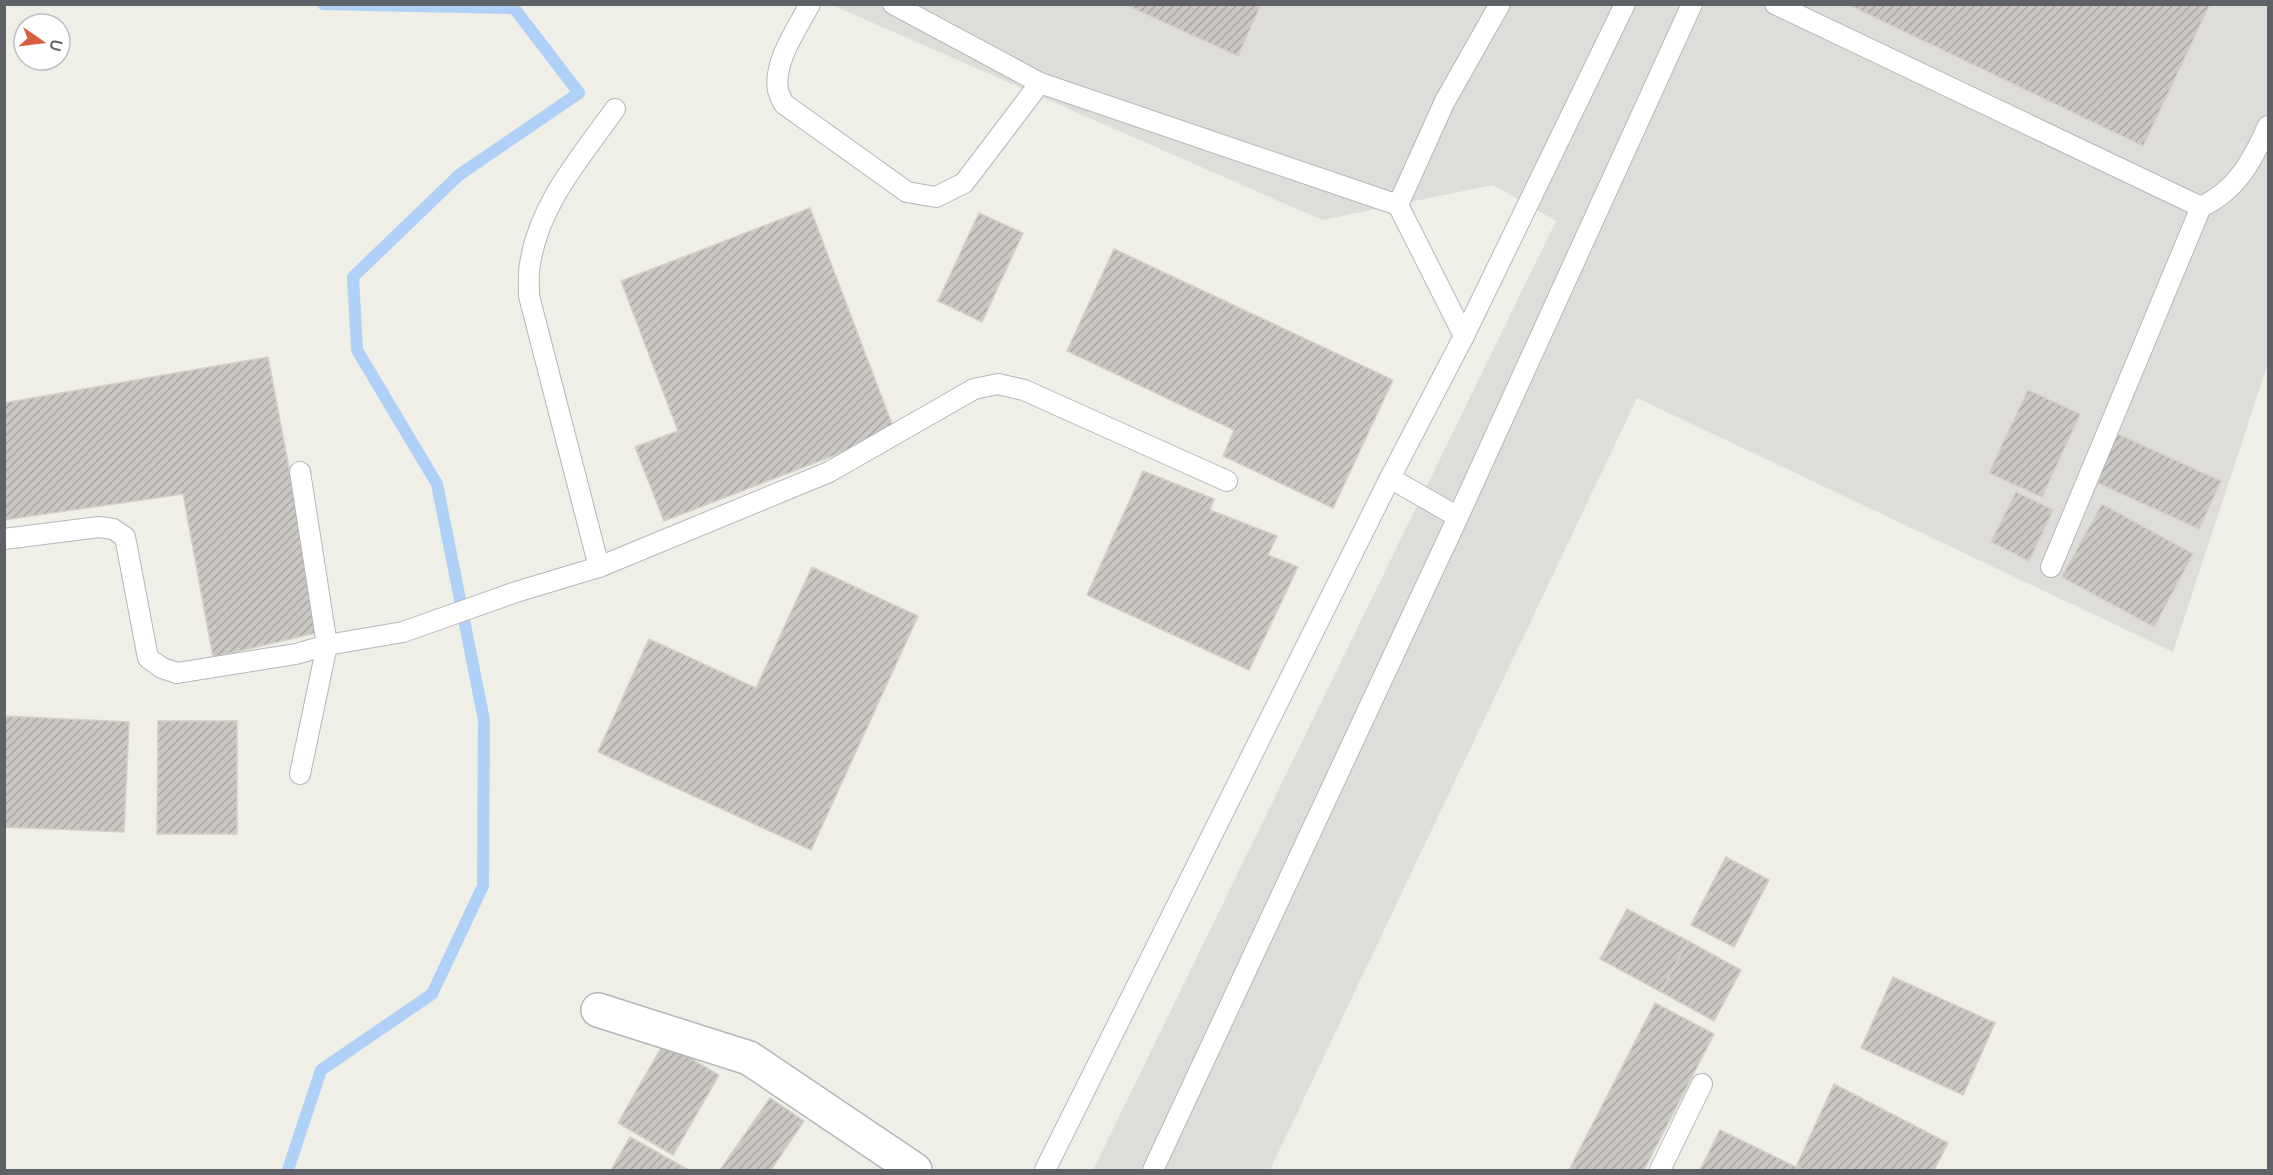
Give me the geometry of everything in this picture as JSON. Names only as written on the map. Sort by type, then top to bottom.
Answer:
[{"type":"street","points":[[598,1010],[749,1058],[915,1170]]},
{"type":"lane","points":[[810,4],[787,48],[779,70],[778,90],[784,104],[907,192],[936,197],[964,183],[1040,83]]},
{"type":"lane","points":[[892,4],[1040,83],[1398,205],[1464,336]]},
{"type":"lane","points":[[1398,205],[1444,101],[1500,4]]},
{"type":"lane","points":[[1045,1170],[1390,478],[1464,336],[1625,4]]},
{"type":"lane","points":[[1154,1170],[1458,517],[1692,4]]},
{"type":"lane","points":[[1775,4],[2200,207]]},
{"type":"lane","points":[[599,567],[530,296],[530,265],[541,220],[554,195],[615,109]]},
{"type":"lane","points":[[2051,567],[2200,207],[2219,198],[2239,179],[2268,126]]},
{"type":"lane","points":[[4,539],[99,527],[113,529],[124,537],[148,658],[177,673],[285,656],[327,645],[403,632],[516,592],[599,567],[829,472],[974,389],[998,384],[1024,390],[1227,481]]},
{"type":"lane","points":[[300,472],[327,645],[300,774]]},
{"type":"lane","points":[[1390,478],[1458,517]]},
{"type":"lane","points":[[1660,1170],[1702,1084]]},
{"type":"shaded area","points":[[832,5],[2268,5],[2268,363],[2173,652],[1637,398],[1270,1170],[1093,1170],[1556,221],[1493,185],[1322,220]]},
{"type":"building","points":[[1124,4],[1261,4],[1238,56]]},
{"type":"building","points":[[1847,4],[2210,4],[2143,146]]},
{"type":"building","points":[[810,208],[895,432],[664,521],[635,447],[678,431],[621,281]]},
{"type":"building","points":[[979,213],[1023,233],[982,322],[938,301]]},
{"type":"building","points":[[1114,249],[1393,380],[1333,508],[1223,456],[1234,430],[1067,351]]},
{"type":"building","points":[[268,357],[320,632],[213,657],[183,494],[4,520],[4,403]]},
{"type":"building","points":[[2028,390],[2080,414],[2042,497],[1989,473]]},
{"type":"building","points":[[2113,432],[2221,481],[2199,529],[2091,480]]},
{"type":"building","points":[[1143,471],[1214,499],[1210,510],[1277,536],[1268,555],[1298,567],[1249,670],[1087,595]]},
{"type":"building","points":[[2016,492],[2053,510],[2029,561],[1991,542]]},
{"type":"building","points":[[2102,504],[2193,554],[2154,627],[2062,577]]},
{"type":"building","points":[[812,567],[918,616],[811,850],[598,752],[649,639],[756,688]]},
{"type":"building","points":[[4,716],[129,722],[124,832],[4,827]]},
{"type":"building","points":[[158,721],[237,721],[237,834],[157,834]]},
{"type":"building","points":[[1726,857],[1769,880],[1734,947],[1691,925]]},
{"type":"building","points":[[1627,909],[1688,941],[1661,992],[1600,959]]},
{"type":"building","points":[[1688,941],[1741,970],[1714,1021],[1661,992]]},
{"type":"building","points":[[1893,977],[1995,1023],[1963,1095],[1861,1048]]},
{"type":"building","points":[[1655,1003],[1714,1034],[1644,1170],[1569,1170]]},
{"type":"building","points":[[664,1043],[719,1075],[673,1155],[618,1123]]},
{"type":"building","points":[[1834,1084],[1948,1143],[1934,1170],[1803,1170],[1796,1167]]},
{"type":"building","points":[[770,1098],[804,1121],[771,1170],[720,1170]]},
{"type":"building","points":[[1720,1130],[1796,1167],[1803,1170],[1700,1170]]},
{"type":"building","points":[[630,1137],[689,1170],[611,1170]]},
{"type":"waterway","points":[[288,1170],[321,1070],[432,994],[483,886],[484,720],[437,484],[357,350],[353,277],[459,175],[579,93],[514,8],[323,4]]}]
